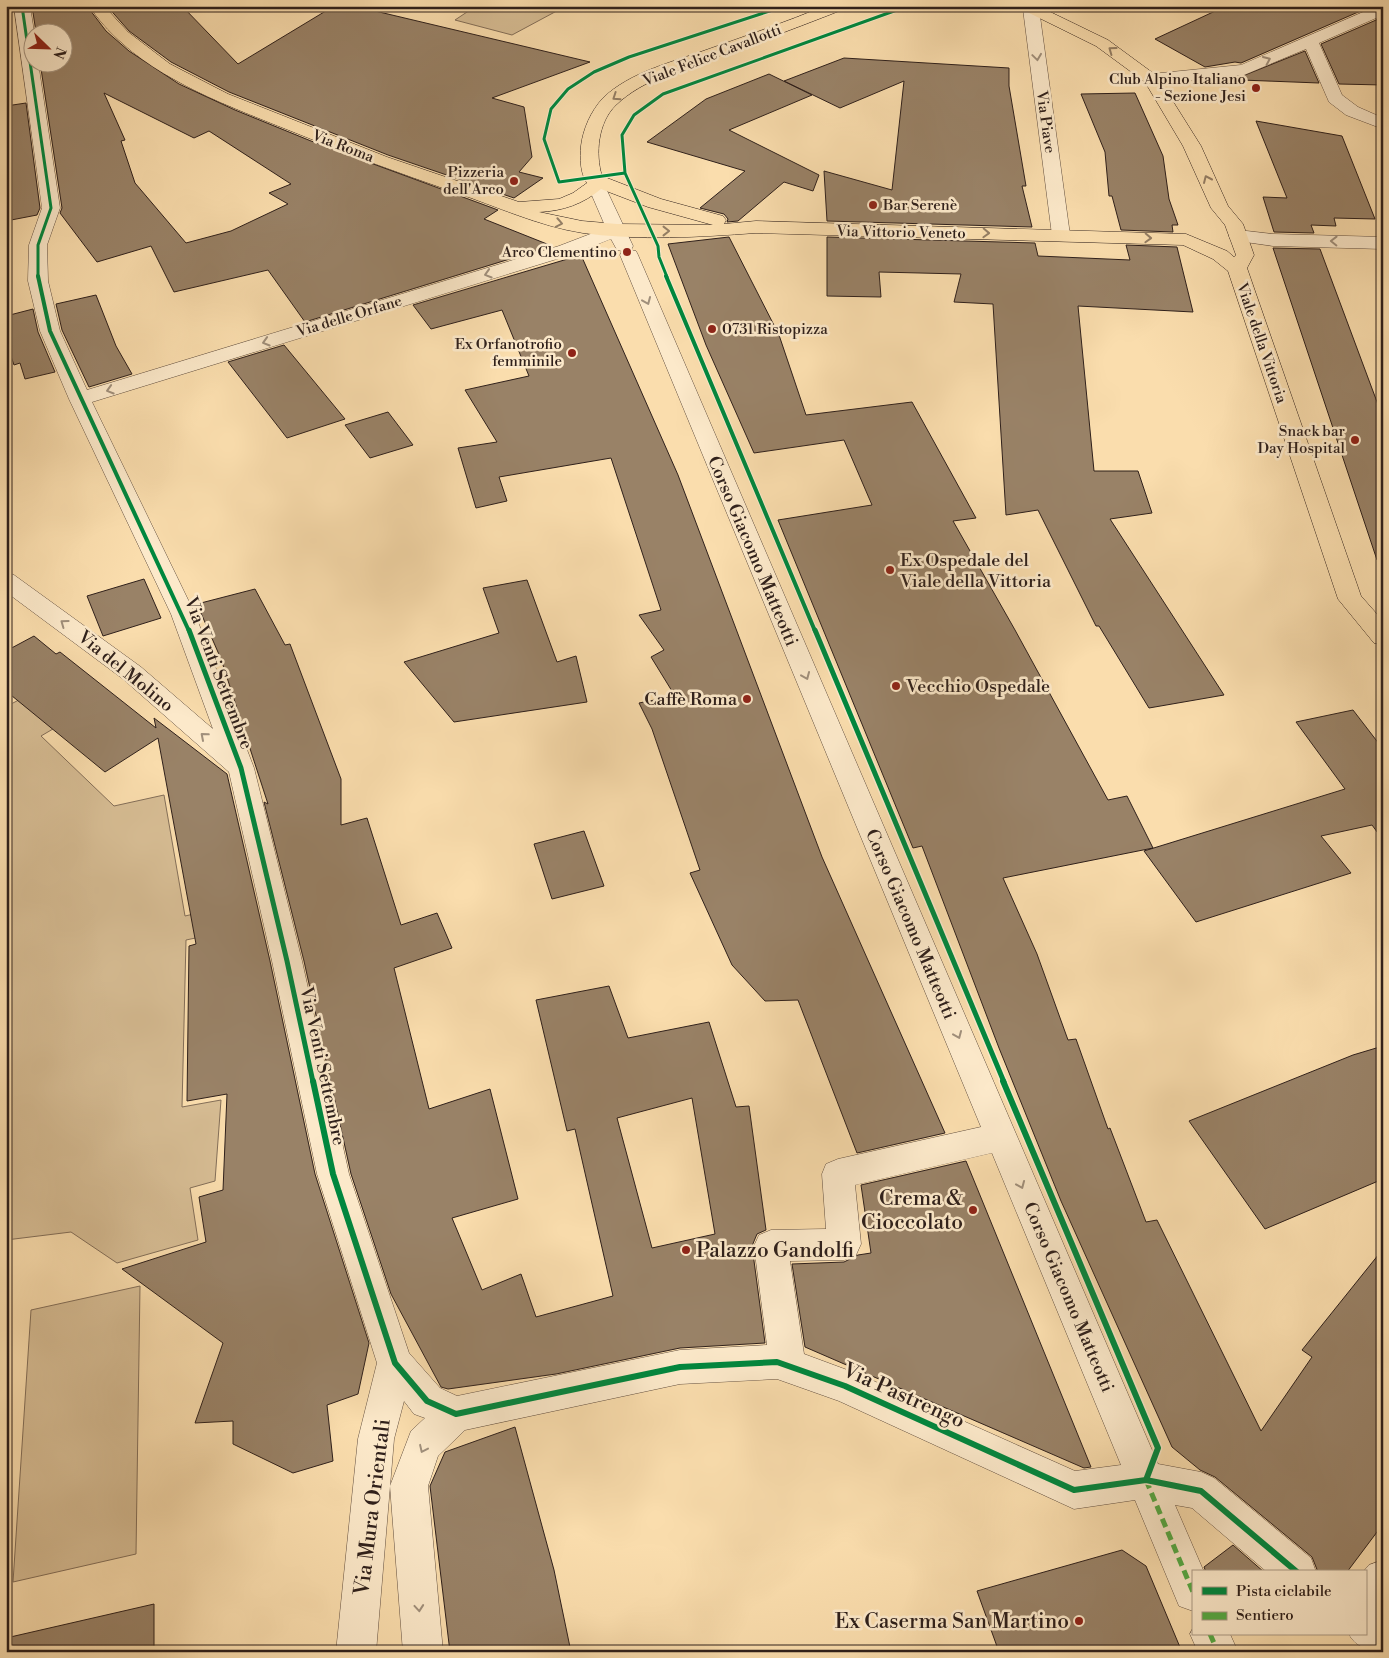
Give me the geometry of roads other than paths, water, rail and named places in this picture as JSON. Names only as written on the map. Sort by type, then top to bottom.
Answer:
[{"type":"main road","name":"Via Roma","points":[[96,6],[122,35],[164,67],[222,98],[381,161],[514,206],[536,217],[582,227],[617,230]]},
{"type":"main road","name":"Viale Felice Cavallotti","points":[[595,181],[589,144],[593,129],[609,102],[643,81],[668,69],[839,6]]},
{"type":"main road","name":"Viale della Vittoria","points":[[1028,7],[1102,43],[1151,79],[1192,146],[1212,220],[1234,224],[1244,255],[1237,268],[1350,599],[1383,637]]},
{"type":"main road","points":[[514,206],[551,207],[562,204],[587,192],[595,181],[676,211],[756,227]]},
{"type":"main road","points":[[1186,240],[1212,220]]},
{"type":"main road","name":"Via Vittorio Veneto","points":[[617,230],[702,231],[756,227],[828,231],[1061,235],[1186,240],[1220,254],[1237,268]]},
{"type":"street","name":"Via Venti Settembre","points":[[22,6],[51,208],[38,245],[38,281],[50,331],[80,399],[184,614],[241,768],[333,1174],[395,1363]]},
{"type":"street","name":"Via Piave","points":[[1028,7],[1061,235]]},
{"type":"street","points":[[1151,79],[1244,70],[1383,9]]},
{"type":"street","points":[[1355,22],[1373,29]]},
{"type":"street","points":[[1310,41],[1335,98],[1352,111],[1383,124]]},
{"type":"street","name":"Viale Felice Cavallotti","points":[[595,181],[617,230]]},
{"type":"street","name":"Via delle Orfane","points":[[80,399],[566,250],[617,230]]},
{"type":"street","name":"Corso Giacomo Matteotti","points":[[617,230],[1192,1590]]},
{"type":"street","points":[[1238,236],[1273,240],[1383,243]]},
{"type":"street","name":"Via del Molino","points":[[6,580],[132,673],[241,768]]},
{"type":"street","points":[[788,1366],[771,1246],[844,1244],[838,1174],[1001,1136]]},
{"type":"street","name":"Via Pastrengo","points":[[456,1414],[680,1367],[777,1362],[845,1386],[1074,1490],[1146,1480]]},
{"type":"street","points":[[395,1363],[427,1401],[456,1414],[424,1444],[409,1486],[423,1652]]},
{"type":"street","name":"Via Mura Orientali","points":[[356,1652],[376,1439],[395,1363]]},
{"type":"street","points":[[1146,1480],[1201,1492],[1295,1570]]},
{"type":"street","points":[[1366,1598],[1383,1578]]},
{"type":"street","points":[[1366,1627],[1383,1636]]},
{"type":"street","points":[[1211,1636],[1218,1652]]},
{"type":"place","name":"Club Alpino Italiano - Sezione Jesi","points":[[1256,88]]},
{"type":"place","name":"Pizzeria dell'Arco","points":[[514,181]]},
{"type":"place","name":"Bar Serenè","points":[[873,205]]},
{"type":"place","name":"Arco Clementino","points":[[627,252]]},
{"type":"place","name":"0731 Ristopizza","points":[[712,329]]},
{"type":"place","name":"Ex Orfanotrofio femminile","points":[[572,353]]},
{"type":"place","name":"Snack bar Day Hospital","points":[[1355,440]]},
{"type":"place","name":"Ex Ospedale del Viale della Vittoria","points":[[890,570]]},
{"type":"place","name":"Vecchio Ospedale","points":[[896,686]]},
{"type":"place","name":"Caffè Roma","points":[[747,699]]},
{"type":"place","name":"Crema & Cioccolato","points":[[973,1210]]},
{"type":"place","name":"Palazzo Gandolfi","points":[[686,1250]]},
{"type":"place","name":"Ex Caserma San Martino","points":[[1079,1621]]}]
